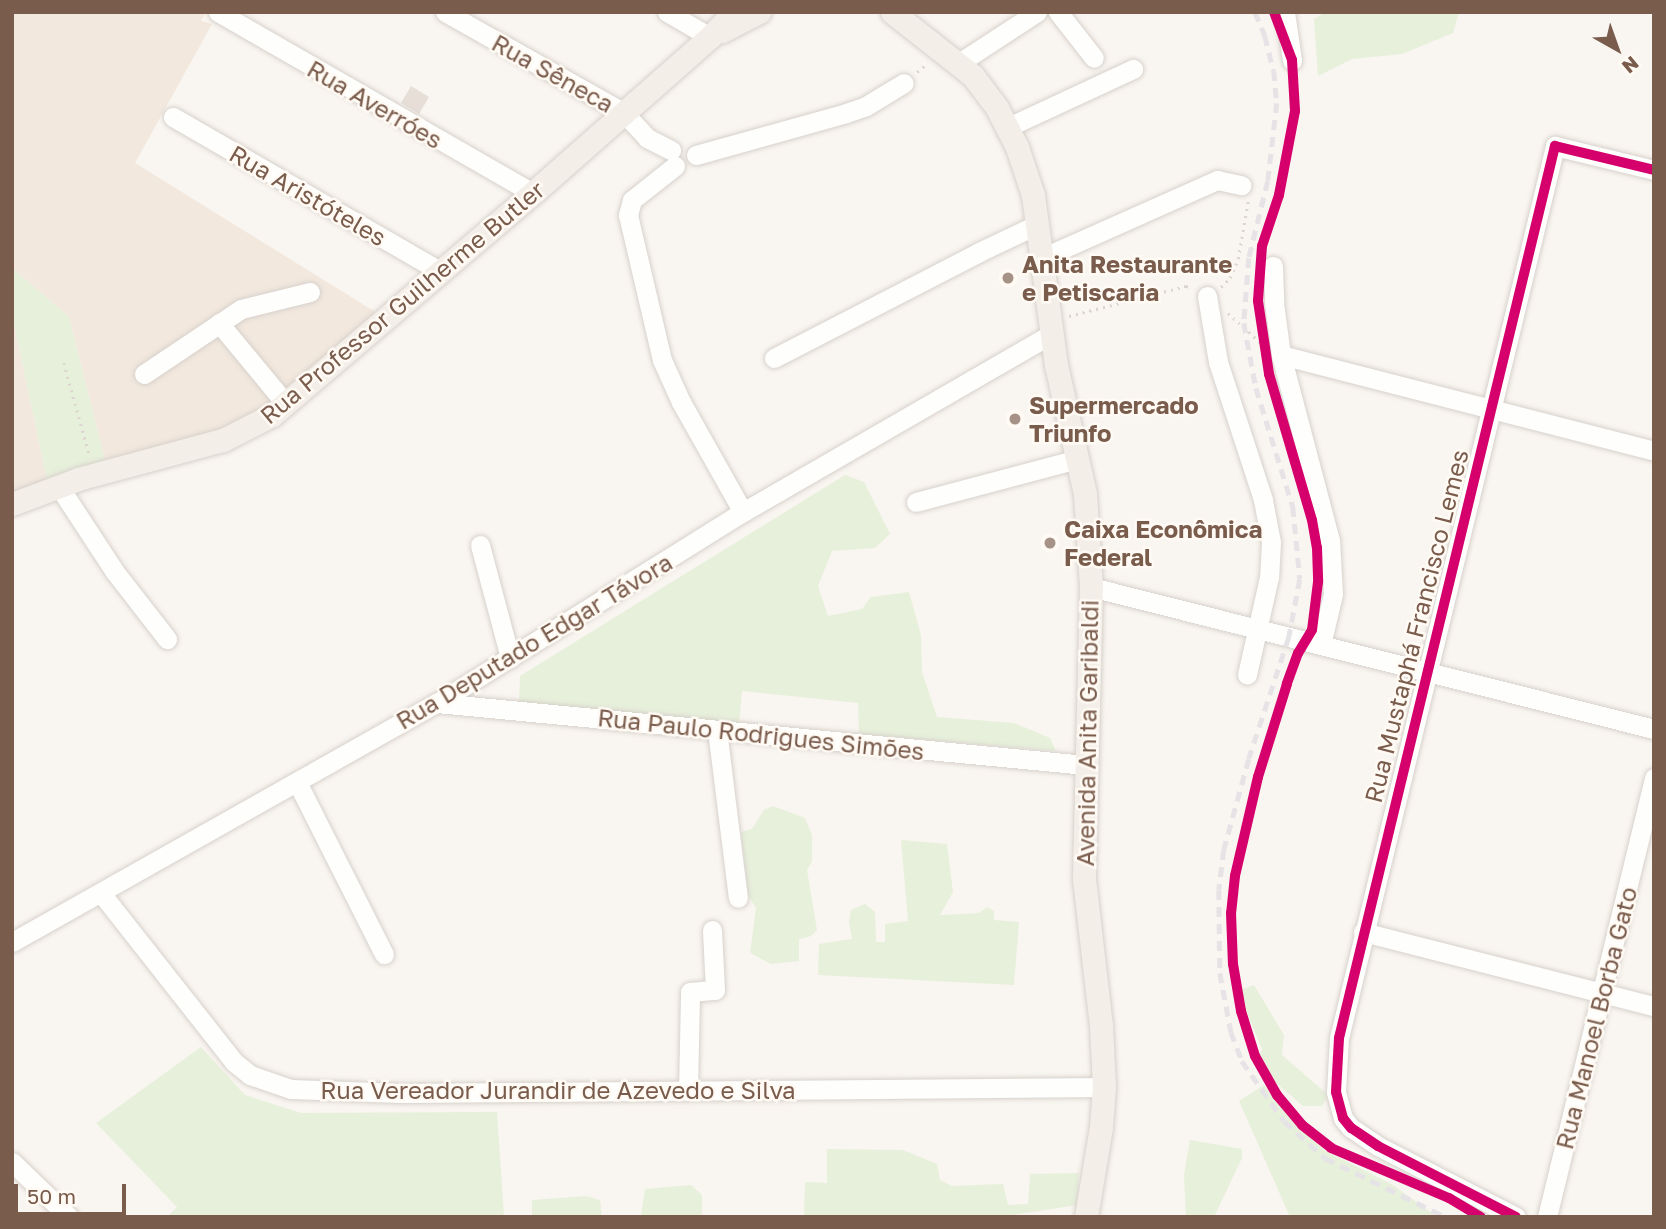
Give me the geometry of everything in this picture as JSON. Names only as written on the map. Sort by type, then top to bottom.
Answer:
[{"type":"main road","name":"Rua Professor Guilherme Butler","points":[[12,504],[58,485],[223,440],[257,425],[286,404],[442,272],[710,37],[734,12]]},
{"type":"main road","name":"Rua Professor Guilherme Butler","points":[[710,37],[759,12]]},
{"type":"main road","name":"Avenida Anita Garibaldi","points":[[892,12],[952,57],[983,88],[1008,127],[1026,171],[1038,225],[1050,328],[1089,522],[1091,587],[1085,902],[1101,1024],[1104,1087],[1101,1127],[1086,1217]]},
{"type":"street","name":"Rua Sêneca","points":[[445,12],[624,113],[647,138],[673,158]]},
{"type":"street","points":[[667,12],[710,37]]},
{"type":"street","points":[[952,57],[1037,12]]},
{"type":"street","points":[[1058,12],[1094,58]]},
{"type":"street","points":[[1285,12],[1292,60]]},
{"type":"street","name":"Rua Averróes","points":[[218,13],[533,193]]},
{"type":"street","points":[[1008,127],[1133,69]]},
{"type":"street","points":[[743,512],[681,402],[662,360],[628,215],[632,200],[673,158],[694,161],[696,155],[846,113],[866,106],[904,83]]},
{"type":"street","name":"Rua Aristóteles","points":[[173,117],[442,272]]},
{"type":"street","name":"Rua Mustaphá Francisco Lemes","points":[[1516,1217],[1364,1138],[1343,1118],[1336,1092],[1339,1038],[1555,146],[1654,170]]},
{"type":"street","points":[[1042,258],[1217,180],[1241,185]]},
{"type":"street","points":[[774,358],[979,252],[1038,225]]},
{"type":"street","points":[[1273,266],[1274,303],[1270,352],[1330,540],[1332,594],[1321,645]]},
{"type":"street","points":[[144,374],[219,323],[253,304],[310,292]]},
{"type":"street","points":[[1207,296],[1218,362],[1263,500],[1271,542],[1269,578],[1247,675]]},
{"type":"street","points":[[219,323],[286,404]]},
{"type":"street","name":"Rua Deputado Edgar Távora","points":[[12,942],[437,702],[743,512],[1050,328]]},
{"type":"street","points":[[1270,352],[1654,452]]},
{"type":"street","points":[[916,502],[1078,459]]},
{"type":"street","points":[[58,485],[110,565],[167,639]]},
{"type":"street","points":[[480,545],[510,658]]},
{"type":"street","points":[[1091,587],[1654,729]]},
{"type":"street","name":"Rua Paulo Rodrigues Simões","points":[[437,702],[1086,765]]},
{"type":"street","points":[[717,730],[738,898]]},
{"type":"street","name":"Rua Manoel Borba Gato","points":[[1547,1217],[1654,778]]},
{"type":"street","points":[[297,782],[384,954]]},
{"type":"street","name":"Rua Vereador Jurandir de Azevedo e Silva","points":[[101,893],[218,1045],[250,1075],[291,1089],[351,1093],[1104,1087]]},
{"type":"street","points":[[688,1091],[690,992],[715,990],[712,930]]},
{"type":"street","points":[[1363,932],[1654,1006]]},
{"type":"street","points":[[12,1162],[69,1217]]},
{"type":"path","points":[[904,83],[952,57]]},
{"type":"path","points":[[1207,296],[1230,278],[1238,258],[1249,199],[1241,185]]},
{"type":"path","points":[[1050,328],[1186,286],[1207,296],[1270,352]]},
{"type":"path","points":[[1260,323],[1270,352]]},
{"type":"path","points":[[64,363],[94,474]]},
{"type":"shaded area","points":[[12,12],[206,12],[201,21],[212,24],[135,163],[377,313],[270,407],[225,429],[105,460],[69,317],[12,268]]},
{"type":"shaded area","points":[[12,314],[47,480],[12,494]]},
{"type":"green space","points":[[1326,12],[1459,12],[1453,33],[1402,54],[1352,59],[1318,76],[1314,19]]},
{"type":"green space","points":[[12,268],[69,317],[105,460],[47,480],[12,314]]},
{"type":"green space","points":[[845,475],[864,482],[890,534],[875,548],[832,551],[818,586],[828,616],[862,609],[871,597],[909,592],[921,635],[922,672],[937,717],[1014,723],[1050,738],[1056,751],[859,734],[858,703],[742,691],[739,724],[519,702],[520,676]]},
{"type":"green space","points":[[773,806],[805,818],[812,835],[812,861],[807,870],[817,930],[811,936],[799,939],[799,961],[771,964],[750,953],[756,908],[748,895],[741,832],[752,829],[764,810]]},
{"type":"green space","points":[[901,840],[947,844],[953,892],[940,915],[979,913],[987,907],[994,911],[994,920],[1019,922],[1014,985],[818,975],[819,944],[852,939],[849,922],[851,910],[865,904],[875,912],[876,942],[885,942],[885,924],[908,921]]},
{"type":"green space","points":[[1254,985],[1284,1035],[1282,1055],[1328,1095],[1322,1106],[1303,1106],[1255,1065],[1262,1049],[1238,991]]},
{"type":"green space","points":[[201,1047],[245,1095],[301,1113],[497,1112],[504,1217],[167,1217],[177,1207],[96,1123]]},
{"type":"green space","points":[[1264,1085],[1293,1121],[1324,1150],[1393,1185],[1437,1217],[1290,1217],[1239,1101]]},
{"type":"green space","points":[[1190,1140],[1242,1149],[1242,1158],[1214,1217],[1186,1217],[1184,1175]]},
{"type":"green space","points":[[827,1149],[903,1150],[937,1164],[940,1180],[952,1186],[1003,1184],[1008,1205],[1028,1204],[1030,1174],[1079,1173],[1077,1205],[1000,1217],[804,1217],[805,1182],[827,1183]]},
{"type":"green space","points":[[691,1185],[702,1195],[702,1217],[641,1217],[645,1189]]},
{"type":"green space","points":[[586,1196],[600,1200],[602,1217],[532,1217],[532,1200]]},
{"type":"building","points":[[411,86],[429,97],[419,114],[401,103]]},
{"type":"railway","points":[[1255,12],[1265,36],[1274,71],[1277,103],[1268,181],[1249,258],[1244,323],[1256,388],[1293,507],[1300,579],[1289,637],[1249,759],[1224,850],[1219,890],[1220,973],[1231,1032],[1242,1061],[1284,1121],[1325,1158],[1446,1217]]},
{"type":"cycle path","points":[[1274,12],[1292,60],[1295,111],[1279,195],[1262,246],[1258,301],[1269,374],[1312,520],[1317,548],[1318,582],[1312,630],[1298,653],[1287,684],[1258,777],[1235,876],[1231,913],[1233,964],[1241,1011],[1255,1056],[1277,1095],[1302,1125],[1331,1148],[1449,1198],[1481,1217]]},
{"type":"cycle path","points":[[1516,1217],[1378,1146],[1351,1128],[1343,1118],[1336,1092],[1339,1038],[1555,146],[1654,170]]},
{"type":"place","name":"Anita Restaurante e Petiscaria","points":[[1008,278]]},
{"type":"place","name":"Supermercado Triunfo","points":[[1015,419]]},
{"type":"place","name":"Caixa Econômica Federal","points":[[1050,543]]}]
